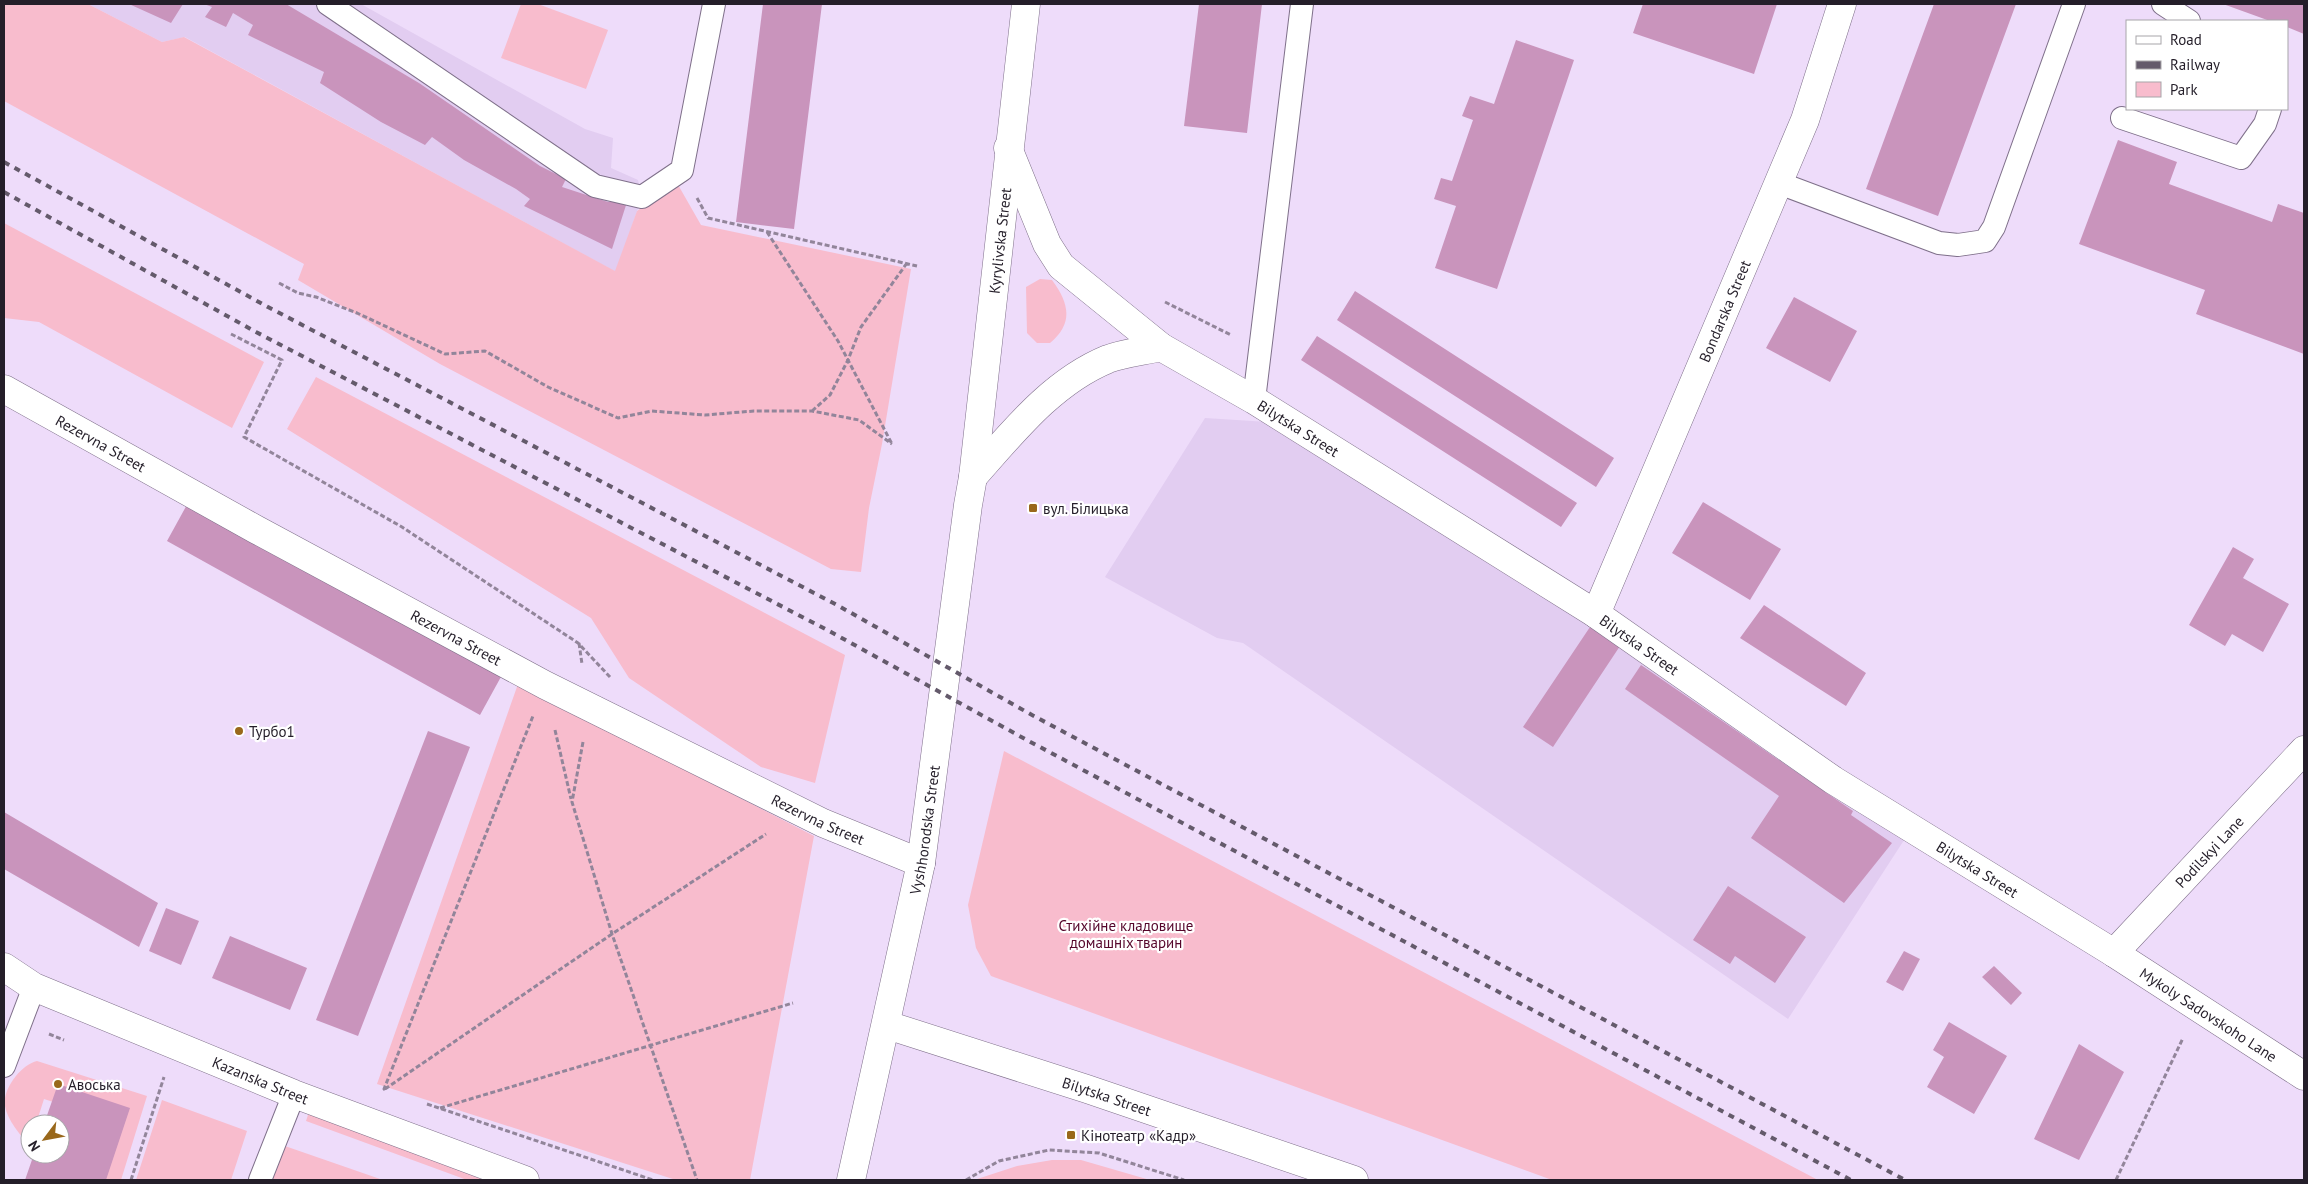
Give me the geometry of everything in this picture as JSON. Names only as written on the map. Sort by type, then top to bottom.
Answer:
[{"type":"street","name":"Kyrylivska Street","points":[[973,476],[1008,148],[1026,4]]},
{"type":"street","name":"Bondarska Street","points":[[1596,614],[1805,120],[1842,4]]},
{"type":"street","name":"Bilytska Street","points":[[1008,148],[1048,244],[1061,266],[1161,347],[1254,400],[1596,614],[1833,780],[2114,953]]},
{"type":"street","points":[[973,476],[1028,414],[1073,378],[1109,359],[1161,347]]},
{"type":"street","name":"Rezervna Street","points":[[4,389],[257,530],[545,685],[589,705],[823,823],[920,863]]},
{"type":"street","name":"Vyshhorodska Street","points":[[851,1180],[920,863],[973,476]]},
{"type":"street","name":"Podilskyi Lane","points":[[2114,953],[2304,750]]},
{"type":"street","name":"Mykoly Sadovskoho Lane","points":[[2114,953],[2304,1076]]},
{"type":"street","name":"Kazanska Street","points":[[4,967],[34,987],[294,1094],[525,1180]]},
{"type":"street","name":"Bilytska Street","points":[[886,1025],[1087,1089],[1354,1180]]},
{"type":"lane","points":[[328,4],[595,186],[642,196],[682,170],[714,4]]},
{"type":"lane","points":[[1254,400],[1302,4]]},
{"type":"lane","points":[[1778,183],[1939,242],[1958,245],[1985,241],[1994,227],[2074,4]]},
{"type":"lane","points":[[2163,4],[2187,20]]},
{"type":"lane","points":[[2122,118],[2240,158],[2265,124],[2270,110]]},
{"type":"lane","points":[[4,1066],[34,987]]},
{"type":"lane","points":[[260,1180],[294,1094]]},
{"type":"path","points":[[682,170],[708,218],[917,266]]},
{"type":"path","points":[[279,283],[298,293],[316,297],[357,313],[445,354],[485,351],[548,387],[618,418],[652,411],[705,415],[754,410],[812,411],[859,420],[892,444],[848,360],[766,231]]},
{"type":"path","points":[[812,411],[830,395],[848,360],[861,327],[907,263]]},
{"type":"path","points":[[1160,300],[1260,350]]},
{"type":"path","points":[[231,334],[282,360],[244,437],[402,527],[578,643],[617,684]]},
{"type":"path","points":[[545,685],[572,802],[612,934],[696,1180]]},
{"type":"path","points":[[384,1089],[545,685]]},
{"type":"path","points":[[572,802],[589,705]]},
{"type":"path","points":[[344,1113],[384,1089],[612,934],[800,811]]},
{"type":"path","points":[[440,1108],[793,1003]]},
{"type":"path","points":[[2116,1180],[2198,1007]]},
{"type":"path","points":[[131,1180],[165,1076]]},
{"type":"path","points":[[384,1089],[393,1092]]},
{"type":"path","points":[[421,1102],[653,1180]]},
{"type":"path","points":[[966,1180],[999,1161],[1049,1150],[1099,1153],[1184,1180]]},
{"type":"shaded area","points":[[88,4],[361,4],[585,129],[613,138],[611,168],[638,180],[642,197],[616,272],[185,37],[162,42]]},
{"type":"shaded area","points":[[1205,418],[1268,422],[1582,615],[1908,834],[1788,1019],[1243,643],[1217,638],[1105,577]]},
{"type":"green space","points":[[4,4],[88,4],[162,42],[184,37],[615,271],[637,211],[677,183],[701,225],[911,269],[882,444],[869,508],[861,572],[831,569],[440,364],[298,280],[304,264],[4,101]]},
{"type":"green space","points":[[521,4],[538,4],[608,30],[586,89],[501,58]]},
{"type":"green space","points":[[4,223],[264,362],[232,428],[39,322],[4,318]]},
{"type":"green space","points":[[1040,279],[1052,280],[1058,288],[1065,305],[1066,320],[1063,328],[1050,343],[1037,343],[1027,333],[1026,287]]},
{"type":"green space","points":[[316,377],[845,655],[815,783],[761,767],[629,678],[591,618],[287,429]]},
{"type":"green space","points":[[518,684],[814,836],[750,1180],[676,1180],[377,1084]]},
{"type":"green space","name":"Стихійне кладовище домашніх тварин","points":[[1004,751],[1818,1180],[1552,1180],[991,976],[976,948],[968,905]]},
{"type":"green space","points":[[37,1061],[147,1096],[121,1180],[99,1180],[118,1123],[44,1099],[39,1114],[20,1114],[20,1134],[8,1117],[5,1099],[14,1078],[31,1063]]},
{"type":"green space","points":[[162,1100],[247,1131],[231,1180],[136,1180]]},
{"type":"green space","points":[[310,1109],[506,1180],[467,1180],[306,1121]]},
{"type":"green space","points":[[282,1145],[383,1180],[269,1180]]},
{"type":"green space","points":[[1052,1160],[1081,1160],[1150,1180],[974,1180],[1017,1166]]},
{"type":"building","points":[[129,4],[183,4],[171,23]]},
{"type":"building","points":[[204,4],[286,4],[419,83],[540,166],[566,179],[562,187],[608,202],[627,202],[612,249],[524,206],[530,199],[464,160],[432,137],[425,145],[381,122],[320,83],[324,72],[248,35],[253,25],[233,13],[226,27],[205,17],[212,7]]},
{"type":"building","points":[[763,4],[822,4],[794,229],[736,222]]},
{"type":"building","points":[[1199,4],[1262,4],[1247,133],[1184,126]]},
{"type":"building","points":[[1643,4],[1777,4],[1754,74],[1633,33]]},
{"type":"building","points":[[1934,4],[2016,4],[1938,216],[1866,189]]},
{"type":"building","points":[[2223,4],[2304,4],[2304,34],[2288,27],[2288,20],[2267,20]]},
{"type":"building","points":[[1516,40],[1574,60],[1497,289],[1435,268],[1456,206],[1434,199],[1441,178],[1452,181],[1473,120],[1462,116],[1470,96],[1494,104]]},
{"type":"building","points":[[2118,140],[2177,162],[2169,184],[2272,222],[2278,204],[2304,213],[2304,354],[2196,314],[2205,290],[2079,244]]},
{"type":"building","points":[[1355,291],[1614,458],[1596,487],[1337,320]]},
{"type":"building","points":[[1794,297],[1857,331],[1830,382],[1766,348]]},
{"type":"building","points":[[1317,336],[1577,503],[1561,527],[1301,360]]},
{"type":"building","points":[[189,501],[502,675],[480,715],[167,541]]},
{"type":"building","points":[[1703,502],[1781,549],[1750,600],[1672,553]]},
{"type":"building","points":[[2233,547],[2254,559],[2243,578],[2289,604],[2263,652],[2232,634],[2225,646],[2189,625]]},
{"type":"building","points":[[1764,605],[1866,673],[1846,706],[1740,638]]},
{"type":"building","points":[[1590,627],[1620,646],[1553,747],[1523,727]]},
{"type":"building","points":[[1641,665],[1853,811],[1851,815],[1892,843],[1844,903],[1751,838],[1779,796],[1625,689]]},
{"type":"building","points":[[428,731],[470,747],[358,1036],[316,1020]]},
{"type":"building","points":[[4,812],[158,903],[139,947],[4,869]]},
{"type":"building","points":[[1728,886],[1806,937],[1775,983],[1735,956],[1730,964],[1693,940]]},
{"type":"building","points":[[166,908],[199,921],[181,965],[149,951]]},
{"type":"building","points":[[230,936],[307,968],[290,1010],[212,978]]},
{"type":"building","points":[[1904,951],[1920,959],[1903,991],[1886,982]]},
{"type":"building","points":[[1994,966],[2022,993],[2011,1005],[1982,977]]},
{"type":"building","points":[[1949,1022],[2007,1056],[1974,1114],[1927,1087],[1944,1057],[1933,1050]]},
{"type":"building","points":[[2079,1044],[2124,1072],[2079,1160],[2034,1139]]},
{"type":"building","points":[[58,1084],[130,1108],[106,1180],[25,1180],[31,1164],[70,1164],[70,1114],[48,1114]]},
{"type":"railway","points":[[4,162],[268,307],[837,605],[1032,715],[1905,1180]]},
{"type":"railway","points":[[4,192],[256,332],[831,632],[1025,739],[1851,1180]]},
{"type":"place","name":"вул. Білицька","points":[[1033,508]]},
{"type":"place","name":"Турбо1","points":[[239,731]]},
{"type":"place","name":"Авоська","points":[[58,1084]]},
{"type":"place","name":"Кінотеатр «Кадр»","points":[[1071,1135]]}]
